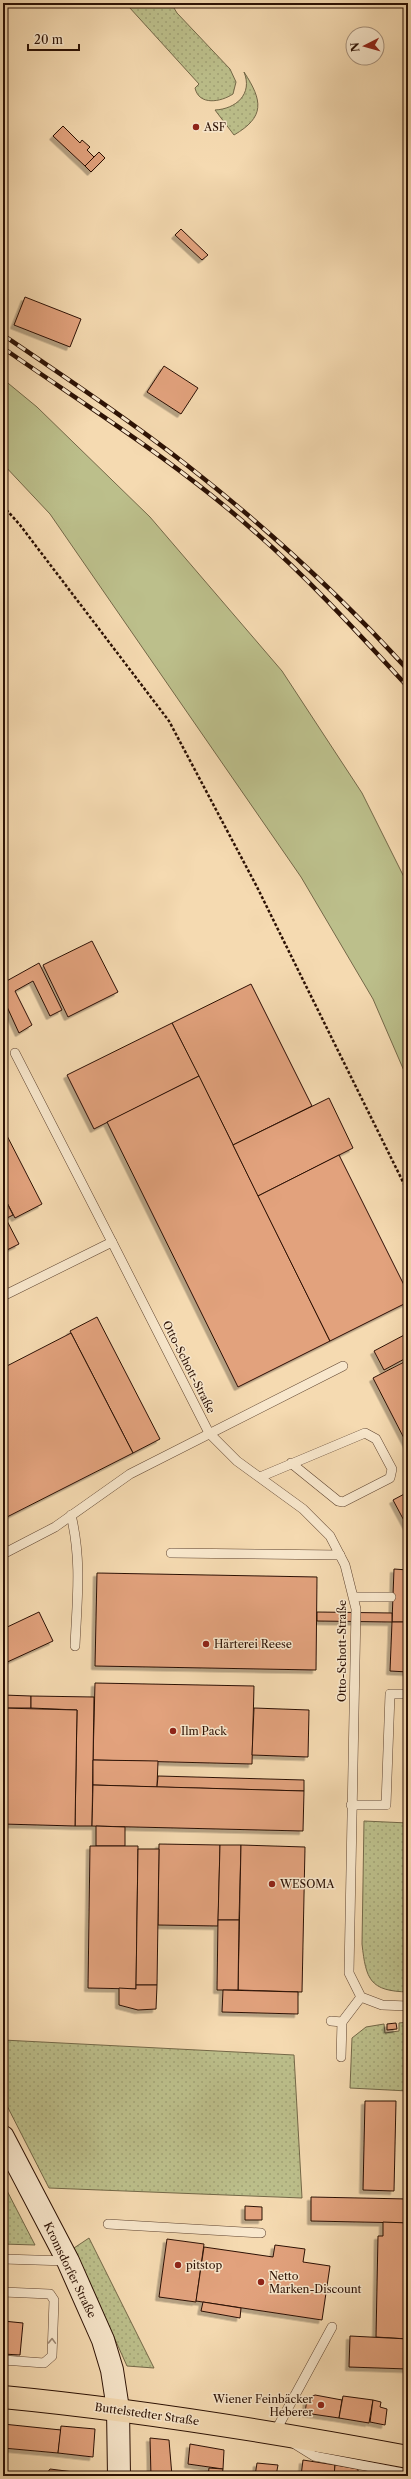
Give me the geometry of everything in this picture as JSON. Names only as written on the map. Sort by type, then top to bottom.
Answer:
[{"type":"main road","name":"Buttelstedter Straße","points":[[3,2397],[118,2409],[274,2432],[408,2457]]},
{"type":"street","name":"Kromsdorfer Straße","points":[[3,2137],[68,2261],[103,2340],[112,2370],[118,2409],[119,2476]]},
{"type":"lane","name":"Otto-Schott-Straße","points":[[15,1053],[208,1433],[237,1461],[304,1509],[330,1536],[340,1555],[355,1597],[349,1973],[360,1997]]},
{"type":"lane","points":[[3,1296],[112,1242]]},
{"type":"lane","points":[[3,1554],[55,1527],[130,1474],[208,1433],[343,1366]]},
{"type":"lane","points":[[260,1477],[292,1463],[365,1433],[376,1439],[392,1469],[392,1473],[390,1478],[343,1502],[338,1501],[292,1463]]},
{"type":"lane","points":[[71,1515],[78,1549],[79,1573],[75,1646]]},
{"type":"lane","points":[[171,1553],[340,1555]]},
{"type":"lane","points":[[355,1597],[390,1597]]},
{"type":"lane","points":[[351,1805],[386,1805],[390,1694],[408,1694]]},
{"type":"lane","points":[[341,2057],[342,2022],[360,1997],[382,2005],[408,2006]]},
{"type":"lane","points":[[331,2021],[342,2022]]},
{"type":"lane","points":[[108,2224],[261,2233]]},
{"type":"lane","points":[[3,2259],[68,2261]]},
{"type":"lane","points":[[3,2292],[42,2292],[50,2294],[54,2300],[52,2356],[44,2364],[3,2360]]},
{"type":"lane","points":[[332,2328],[274,2432],[314,2456],[408,2474]]},
{"type":"path","points":[[3,506],[20,525],[169,721],[257,887],[408,1192]]},
{"type":"green space","points":[[121,3],[171,3],[177,13],[230,69],[236,82],[233,94],[223,99],[211,101],[201,98],[197,94],[195,88],[199,84],[129,7]]},
{"type":"green space","points":[[244,72],[255,92],[258,108],[256,115],[251,122],[234,135],[215,110],[230,107],[241,99],[246,87]]},
{"type":"green space","points":[[3,379],[37,407],[150,517],[282,671],[362,793],[408,885],[408,1080],[373,999],[301,877],[50,514],[3,464]]},
{"type":"green space","points":[[364,1821],[408,1823],[408,1992],[385,1989],[378,1986],[368,1975],[362,1944]]},
{"type":"green space","points":[[408,2022],[408,2091],[350,2088],[352,2038],[366,2027],[384,2024],[385,2033],[399,2031],[399,2023]]},
{"type":"green space","points":[[3,2040],[294,2055],[302,2198],[49,2188],[3,2098]]},
{"type":"green space","points":[[3,2183],[35,2245],[3,2244]]},
{"type":"green space","points":[[89,2238],[154,2368],[127,2366],[74,2248]]},
{"type":"building","points":[[63,126],[80,143],[82,140],[90,147],[87,150],[94,157],[85,166],[53,136]]},
{"type":"building","points":[[99,152],[105,158],[91,172],[85,166]]},
{"type":"building","points":[[181,229],[208,255],[202,260],[175,235]]},
{"type":"building","points":[[25,297],[81,319],[70,347],[14,325]]},
{"type":"building","points":[[164,366],[198,388],[181,414],[147,392]]},
{"type":"building","points":[[92,941],[118,992],[68,1017],[43,965]]},
{"type":"building","points":[[39,963],[62,1010],[50,1016],[33,981],[15,991],[32,1025],[19,1033],[3,998],[3,983]]},
{"type":"building","points":[[251,984],[312,1106],[233,1145],[172,1023]]},
{"type":"building","points":[[172,1023],[199,1076],[94,1129],[67,1075]]},
{"type":"building","points":[[199,1076],[330,1341],[238,1387],[107,1122]]},
{"type":"building","points":[[329,1098],[353,1148],[258,1196],[233,1145]]},
{"type":"building","points":[[3,1128],[42,1204],[15,1218],[3,1195]]},
{"type":"building","points":[[339,1155],[408,1293],[408,1302],[330,1341],[258,1196]]},
{"type":"building","points":[[3,1195],[13,1215],[3,1220]]},
{"type":"building","points":[[6,1219],[19,1244],[3,1252],[3,1220]]},
{"type":"building","points":[[97,1317],[160,1439],[133,1453],[70,1331]]},
{"type":"building","points":[[71,1333],[133,1453],[3,1519],[3,1368]]},
{"type":"building","points":[[408,1333],[408,1357],[384,1370],[374,1351]]},
{"type":"building","points":[[408,1360],[408,1446],[373,1378]]},
{"type":"building","points":[[408,1492],[408,1528],[393,1500]]},
{"type":"building","points":[[394,1569],[408,1570],[408,1622],[392,1622]]},
{"type":"building","name":"Härterei Reese","points":[[97,1573],[317,1577],[316,1670],[95,1666]]},
{"type":"building","points":[[39,1612],[53,1641],[3,1664],[3,1629]]},
{"type":"building","points":[[317,1612],[392,1613],[392,1622],[317,1621]]},
{"type":"building","points":[[392,1622],[408,1622],[408,1672],[390,1671]]},
{"type":"building","name":"Ilm Pack","points":[[95,1683],[254,1686],[252,1764],[93,1760]]},
{"type":"building","points":[[3,1695],[31,1696],[31,1708],[3,1708]]},
{"type":"building","points":[[31,1696],[94,1697],[92,1826],[75,1826],[77,1710],[31,1708]]},
{"type":"building","points":[[3,1708],[77,1710],[75,1826],[3,1824]]},
{"type":"building","points":[[254,1708],[309,1710],[308,1757],[252,1755]]},
{"type":"building","points":[[93,1760],[158,1761],[157,1787],[93,1785]]},
{"type":"building","points":[[158,1776],[304,1780],[304,1791],[157,1787]]},
{"type":"building","points":[[93,1785],[304,1791],[303,1831],[92,1826]]},
{"type":"building","points":[[96,1826],[125,1827],[125,1846],[96,1846]]},
{"type":"building","points":[[159,1844],[220,1845],[218,1926],[158,1925]]},
{"type":"building","points":[[220,1845],[241,1845],[239,1920],[218,1920]]},
{"type":"building","name":"WESOMA","points":[[241,1845],[305,1847],[302,1992],[238,1990]]},
{"type":"building","points":[[90,1846],[138,1846],[136,1989],[88,1988]]},
{"type":"building","points":[[138,1849],[159,1849],[157,1985],[136,1985]]},
{"type":"building","points":[[218,1920],[239,1920],[238,1990],[217,1990]]},
{"type":"building","points":[[136,1985],[157,1985],[156,2009],[138,2010],[119,2005],[119,1988],[136,1989]]},
{"type":"building","points":[[223,1990],[298,1992],[298,2014],[222,2012]]},
{"type":"building","points":[[396,2023],[397,2029],[387,2030],[387,2024]]},
{"type":"building","points":[[365,2101],[396,2101],[394,2191],[363,2190]]},
{"type":"building","points":[[311,2197],[408,2199],[408,2223],[311,2221]]},
{"type":"building","points":[[245,2206],[262,2207],[262,2220],[245,2220]]},
{"type":"building","points":[[383,2222],[408,2223],[408,2339],[376,2337],[378,2236],[383,2236]]},
{"type":"building","points":[[167,2239],[204,2244],[196,2302],[159,2297]]},
{"type":"building","points":[[275,2245],[305,2249],[303,2262],[330,2266],[322,2320],[196,2301],[204,2247],[273,2257]]},
{"type":"building","points":[[203,2302],[241,2308],[240,2318],[201,2311]]},
{"type":"building","points":[[3,2321],[23,2323],[20,2355],[3,2354]]},
{"type":"building","points":[[350,2336],[408,2339],[408,2369],[349,2367]]},
{"type":"building","points":[[315,2395],[342,2400],[339,2418],[305,2413],[307,2399]]},
{"type":"building","points":[[343,2396],[373,2400],[369,2423],[339,2418]]},
{"type":"building","points":[[373,2400],[381,2402],[380,2407],[387,2409],[385,2425],[370,2422]]},
{"type":"building","points":[[3,2424],[61,2430],[58,2453],[3,2448]]},
{"type":"building","points":[[61,2426],[95,2429],[93,2457],[58,2453]]},
{"type":"building","points":[[150,2438],[169,2440],[172,2476],[151,2476]]},
{"type":"building","points":[[190,2444],[224,2450],[223,2469],[188,2464]]},
{"type":"building","points":[[303,2460],[335,2465],[334,2476],[301,2476]]},
{"type":"building","points":[[257,2463],[278,2465],[276,2476],[255,2476]]},
{"type":"building","points":[[335,2465],[358,2469],[358,2476],[334,2476]]},
{"type":"building","points":[[209,2468],[223,2469],[222,2476],[208,2476]]},
{"type":"building","points":[[50,2469],[82,2473],[79,2476],[45,2476]]},
{"type":"railway","points":[[3,335],[120,415],[188,466],[275,538],[330,589],[408,670]]},
{"type":"railway","points":[[3,348],[132,436],[195,482],[226,507],[315,588],[408,687]]},
{"type":"place","name":"ASF","points":[[196,127]]},
{"type":"place","name":"Härterei Reese","points":[[206,1644]]},
{"type":"place","name":"Ilm Pack","points":[[173,1731]]},
{"type":"place","name":"WESOMA","points":[[272,1884]]},
{"type":"place","name":"pitstop","points":[[178,2265]]},
{"type":"place","name":"Netto Marken-Discount","points":[[261,2282]]},
{"type":"place","name":"Wiener Feinbäcker Heberer","points":[[321,2405]]}]
